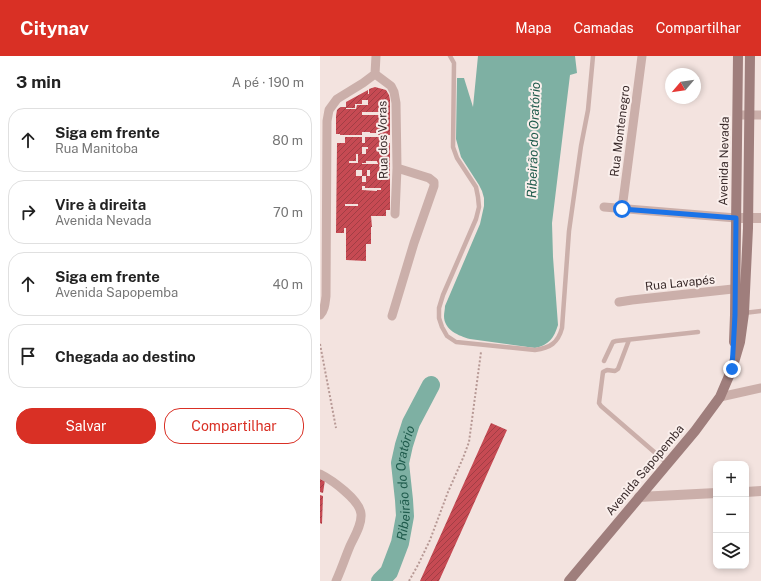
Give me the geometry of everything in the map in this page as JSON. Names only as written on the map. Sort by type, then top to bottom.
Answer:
[{"type":"main road","name":"Avenida Nevada","points":[[738,56],[736,218],[740,314]]},
{"type":"main road","name":"Avenida Nevada","points":[[740,289],[748,218],[750,56]]},
{"type":"main road","name":"Avenida Sapopemba","points":[[569,581],[668,463],[720,397],[732,369],[740,314]]},
{"type":"street","points":[[320,315],[325,306],[326,296],[327,128],[329,110],[337,99],[375,74],[376,56]]},
{"type":"street","name":"Rua Montenegro","points":[[622,209],[642,56]]},
{"type":"street","name":"Rua dos Voras","points":[[375,74],[391,86],[396,103],[397,168],[395,214]]},
{"type":"street","points":[[738,115],[761,115]]},
{"type":"street","points":[[392,316],[414,243],[434,186],[434,182],[429,178],[397,168]]},
{"type":"street","points":[[604,207],[736,218],[761,218]]},
{"type":"street","name":"Rua Lavapés","points":[[619,302],[740,289]]},
{"type":"street","points":[[720,397],[761,388]]},
{"type":"street","points":[[320,474],[343,489],[358,506],[361,514],[360,522],[336,581]]},
{"type":"street","points":[[749,492],[761,491]]},
{"type":"street","points":[[639,497],[713,493]]},
{"type":"lane","points":[[450,56],[454,63],[453,147],[457,158],[476,187],[479,207],[476,219],[443,295],[439,318],[447,336],[456,342],[535,350],[544,349],[557,341],[562,328],[569,231],[581,146],[588,110],[593,56]]},
{"type":"lane","points":[[740,314],[761,311]]},
{"type":"lane","points":[[604,361],[613,342],[698,332]]},
{"type":"lane","points":[[629,340],[618,369],[615,371],[607,370],[603,372],[599,403],[668,463]]},
{"type":"path","points":[[320,344],[336,428]]},
{"type":"path","points":[[409,581],[430,540],[469,442],[482,345]]},
{"type":"water","points":[[478,56],[575,56],[577,73],[570,75],[552,223],[558,325],[555,334],[547,343],[540,347],[535,348],[466,338],[449,329],[445,321],[445,306],[480,224],[484,206],[482,191],[461,157],[456,139],[457,78],[464,78],[473,107]]},
{"type":"building","points":[[375,87],[386,90],[390,100],[390,135],[378,135],[378,133],[370,132],[362,132],[362,135],[336,134],[337,110],[341,107],[346,107],[346,102],[368,90],[369,94],[369,89]],"holes":[[[362,100],[368,100],[368,105],[357,105],[356,109],[346,109],[355,108],[355,104],[362,104]],[[362,112],[379,112],[380,115],[362,115]]]},
{"type":"building","points":[[345,137],[362,137],[362,143],[365,143],[365,137],[381,137],[381,143],[390,143],[390,210],[386,210],[386,216],[371,216],[371,244],[366,244],[366,261],[346,260],[346,228],[344,228],[344,233],[336,233],[337,143],[345,143]],"holes":[[[362,147],[368,147],[368,149],[366,149],[366,154],[362,154]],[[356,154],[358,154],[358,163],[349,163],[349,161],[356,161]],[[366,161],[378,162],[378,164],[362,163],[366,163]],[[356,170],[362,170],[362,176],[356,176]],[[367,170],[370,170],[370,176],[367,176]],[[362,176],[366,176],[366,182],[362,182]],[[362,186],[365,186],[365,188],[381,188],[381,190],[362,190]],[[345,204],[358,204],[358,206],[345,206]]]},
{"type":"building","points":[[491,423],[507,430],[439,581],[420,581]]},
{"type":"building","points":[[320,479],[325,480],[323,493],[320,492]]},
{"type":"building","points":[[320,495],[323,496],[322,524],[320,523]]},
{"type":"waterway","name":"Ribeirão do Oratório","points":[[380,581],[389,572],[400,543],[405,516],[400,463],[404,445],[411,423],[431,385]]},
{"type":"route","points":[[622,209],[736,218],[735,315],[732,369]]}]
